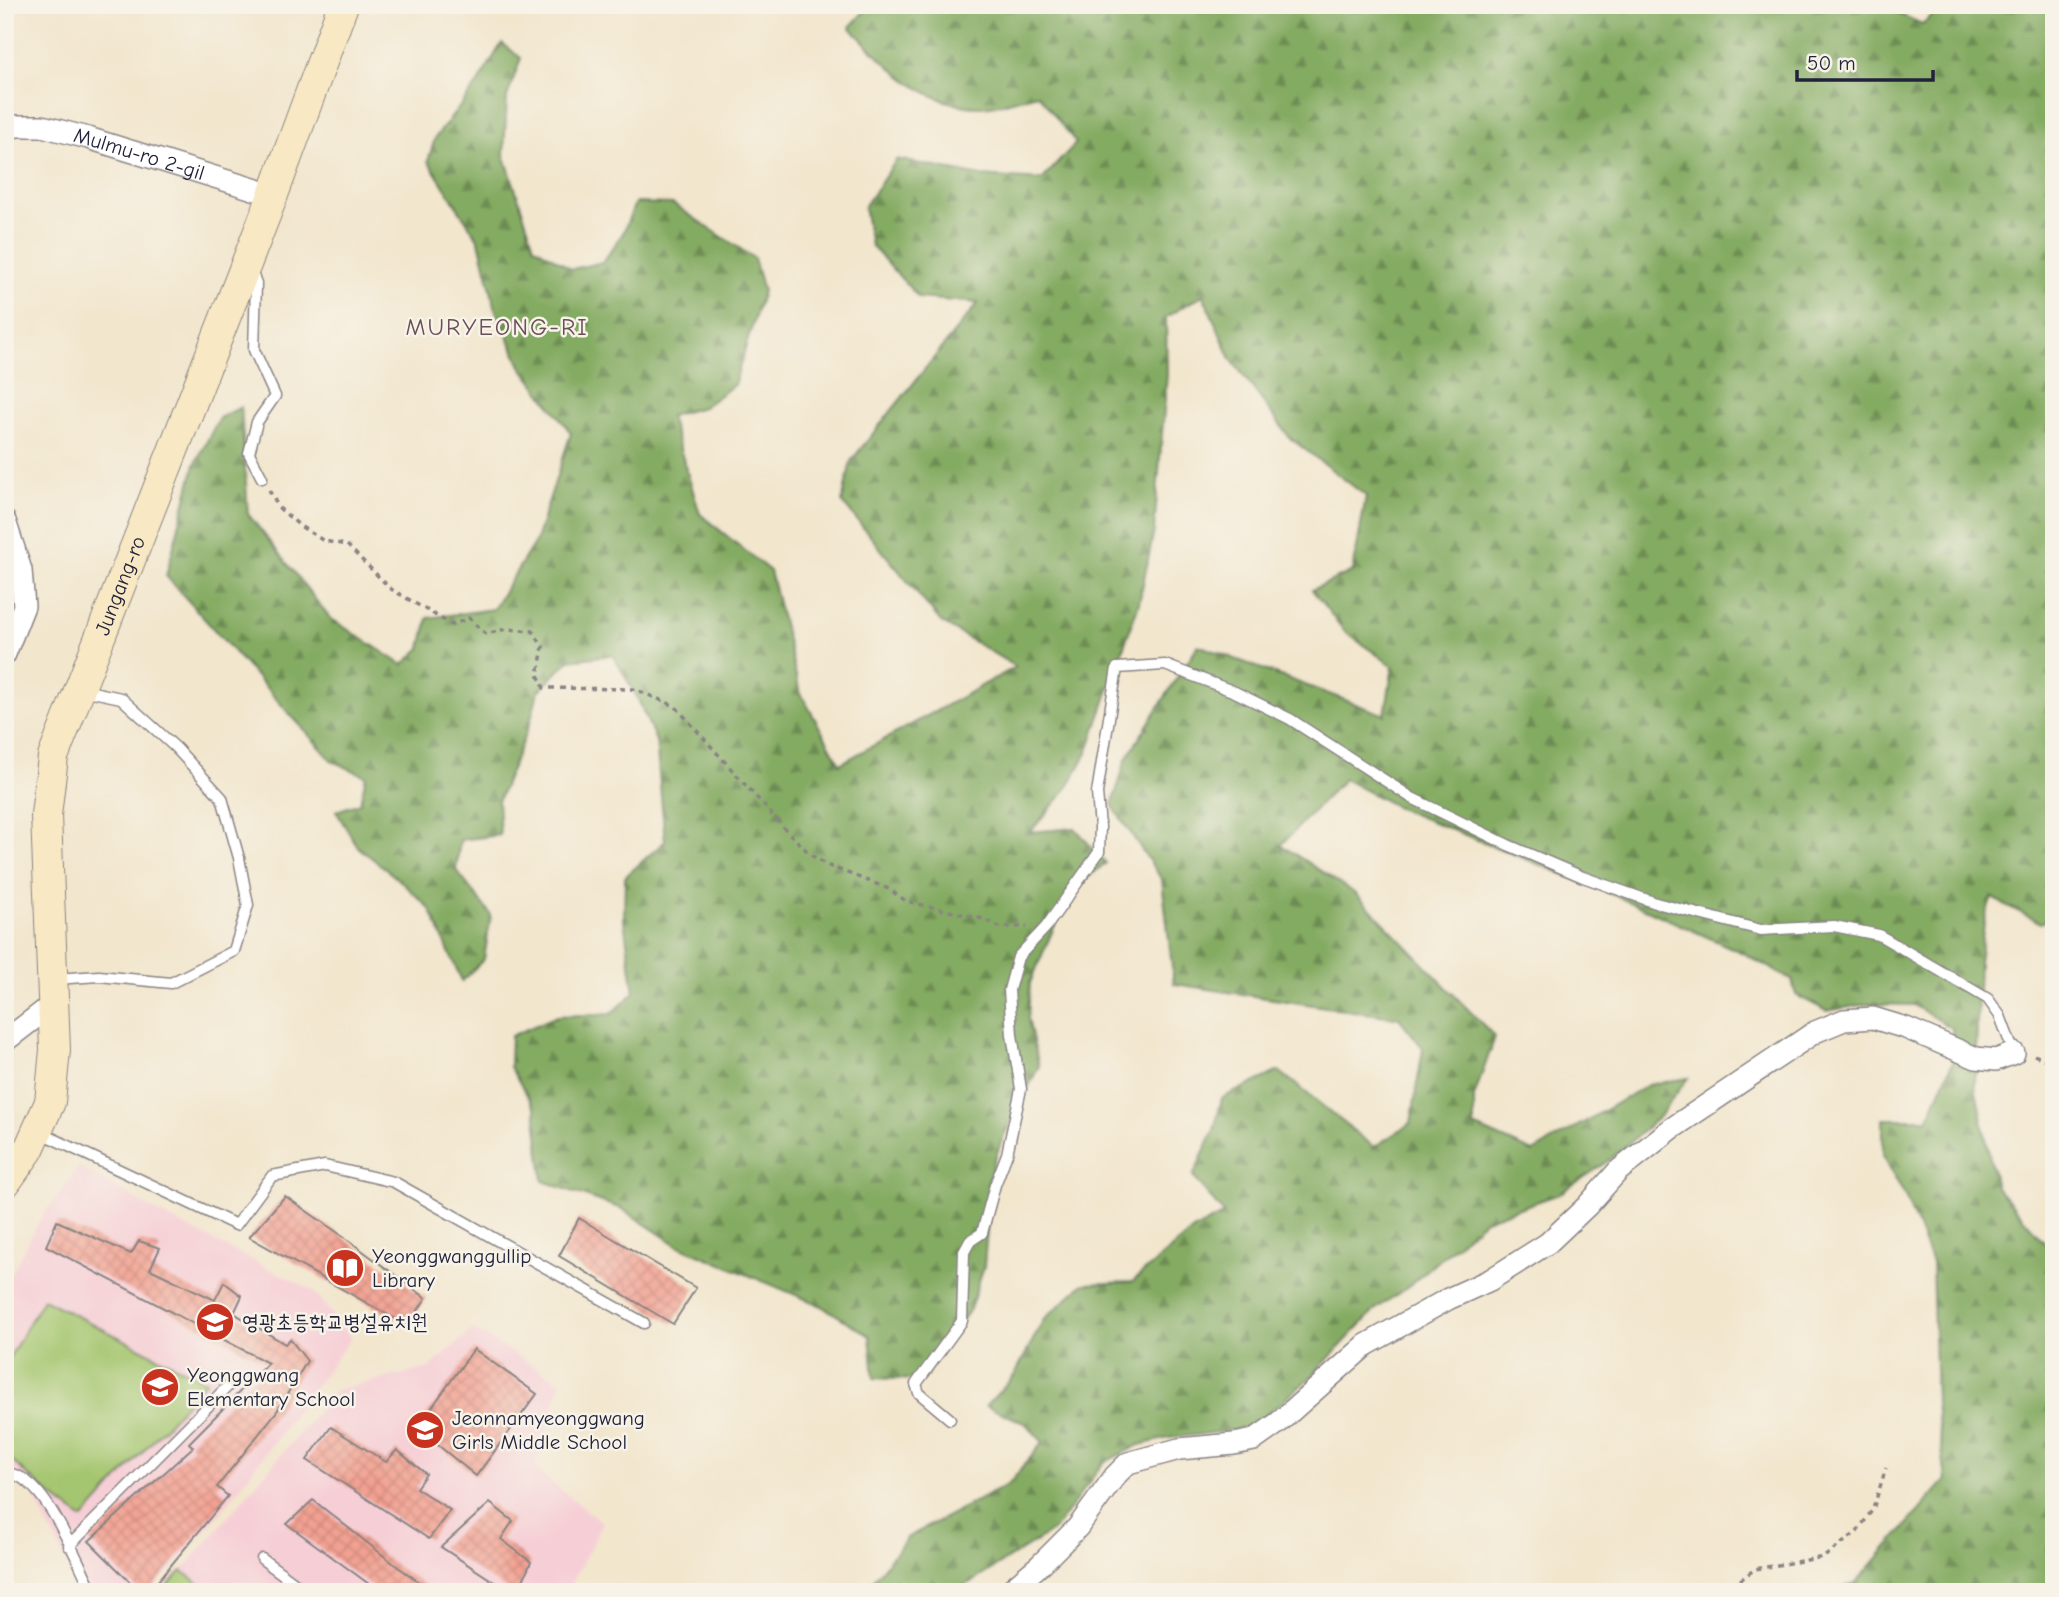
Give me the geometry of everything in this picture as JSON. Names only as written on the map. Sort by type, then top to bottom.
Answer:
[{"type":"street","name":"Jungang-ro","points":[[5,1183],[29,1149],[50,1102],[55,1050],[46,815],[53,757],[248,261],[343,5]]},
{"type":"street","name":"Mulmu-ro 2-gil","points":[[5,132],[14,125],[42,126],[273,195]]},
{"type":"street","points":[[5,521],[20,570],[24,606],[5,654]]},
{"type":"street","points":[[5,1041],[53,992]]},
{"type":"street","points":[[1008,1592],[1078,1527],[1115,1476],[1128,1463],[1179,1449],[1254,1440],[1278,1423],[1366,1345],[1448,1299],[1501,1274],[1548,1243],[1587,1206],[1618,1171],[1671,1129],[1815,1032],[1844,1020],[1873,1018],[1906,1028],[1976,1059],[1996,1060],[2014,1053]]},
{"type":"lane","points":[[248,261],[256,284],[254,350],[275,396],[257,422],[249,453],[262,478]]},
{"type":"lane","points":[[950,1419],[919,1393],[916,1384],[962,1321],[964,1252],[970,1241],[982,1233],[1007,1154],[1021,1089],[1012,1035],[1009,990],[1018,957],[1046,927],[1099,852],[1097,793],[1117,668],[1164,665],[1235,692],[1290,719],[1412,798],[1508,845],[1583,877],[1656,903],[1761,930],[1834,926],[1879,935],[1988,999],[2000,1016],[2014,1053]]},
{"type":"lane","points":[[53,992],[99,976],[171,983],[234,951],[248,905],[239,858],[222,798],[176,748],[121,698],[80,689]]},
{"type":"lane","points":[[37,1131],[236,1225],[272,1176],[325,1166],[394,1182],[644,1323]]},
{"type":"lane","points":[[69,1546],[227,1387]]},
{"type":"lane","points":[[5,1474],[23,1476],[44,1497],[90,1586]]},
{"type":"lane","points":[[262,1559],[307,1592]]},
{"type":"path","points":[[262,478],[279,508],[300,526],[324,541],[347,545],[391,589],[452,625],[468,618],[486,634],[506,629],[533,631],[543,647],[538,676],[544,688],[634,689],[676,706],[783,827],[811,855],[829,866],[889,889],[906,901],[983,919],[999,927],[1046,927]]},
{"type":"path","points":[[2014,1053],[2029,1054],[2046,1060],[2054,1067]]},
{"type":"path","points":[[1724,1592],[1755,1569],[1824,1557],[1857,1532],[1873,1509],[1886,1468]]},
{"type":"shaded area","name":"Yeonggwang Elementary School","points":[[79,1167],[172,1220],[312,1290],[351,1338],[220,1514],[150,1592],[81,1592],[26,1482],[5,1484],[5,1285],[40,1220]]},
{"type":"shaded area","name":"Jeonnamyeonggwang Girls Middle School","points":[[473,1329],[561,1382],[535,1469],[603,1523],[567,1592],[154,1592],[190,1562],[336,1390],[429,1368]]},
{"type":"green space","points":[[870,5],[1879,5],[1922,24],[1945,5],[2054,5],[2054,917],[2041,923],[1992,898],[1985,916],[1979,962],[1975,1086],[1996,1187],[2054,1253],[2054,1592],[1816,1592],[1855,1584],[1946,1480],[1936,1405],[1932,1263],[1905,1196],[1883,1155],[1883,1119],[1928,1119],[1953,1061],[1952,1028],[1913,1005],[1867,1004],[1827,1011],[1796,995],[1792,980],[1743,953],[1605,891],[1403,810],[1344,779],[1281,845],[1356,894],[1495,1037],[1474,1097],[1474,1126],[1533,1152],[1648,1085],[1688,1078],[1657,1119],[1608,1161],[1559,1194],[1485,1220],[1409,1286],[1376,1309],[1310,1378],[1254,1425],[1139,1445],[1103,1463],[1055,1529],[975,1580],[951,1592],[868,1592],[866,1589],[908,1537],[1009,1484],[1043,1442],[1025,1423],[986,1406],[1014,1376],[1044,1319],[1083,1284],[1132,1282],[1193,1230],[1224,1214],[1193,1176],[1214,1130],[1222,1098],[1279,1071],[1374,1147],[1411,1123],[1423,1048],[1399,1018],[1174,984],[1162,880],[1112,805],[1126,759],[1198,645],[1385,715],[1393,666],[1345,632],[1312,590],[1353,571],[1366,496],[1290,438],[1231,359],[1203,295],[1166,317],[1167,374],[1154,531],[1139,603],[1087,753],[1066,790],[1030,832],[1075,828],[1106,863],[1069,892],[1030,983],[1028,1019],[1039,1066],[1003,1137],[992,1167],[984,1266],[970,1309],[922,1380],[874,1378],[870,1336],[822,1306],[677,1245],[622,1209],[543,1181],[535,1108],[510,1067],[511,1036],[557,1016],[611,1014],[634,993],[624,920],[625,877],[665,841],[656,741],[637,697],[613,655],[569,660],[538,692],[530,723],[498,801],[500,835],[460,840],[456,870],[491,915],[484,959],[462,981],[430,909],[357,846],[336,811],[360,803],[366,776],[332,761],[166,576],[195,464],[219,418],[241,407],[248,514],[330,618],[403,665],[421,648],[428,618],[493,609],[536,540],[571,433],[521,366],[496,311],[479,241],[428,161],[435,138],[476,86],[502,43],[521,58],[507,97],[504,154],[534,246],[572,269],[603,262],[623,233],[635,203],[673,204],[754,258],[763,291],[734,385],[703,407],[670,416],[700,514],[770,571],[800,692],[840,764],[1016,667],[941,622],[842,502],[851,461],[978,303],[919,298],[871,245],[864,207],[897,159],[981,176],[1042,180],[1076,143],[1038,94],[980,107],[942,100],[908,81],[892,69],[850,27]]},
{"type":"green space","points":[[43,1299],[206,1381],[83,1519],[48,1493],[5,1455],[5,1365]]},
{"type":"green space","points":[[182,1571],[210,1592],[160,1592]]},
{"type":"building","name":"Yeonggwanggullip Library","points":[[285,1196],[426,1298],[408,1326],[249,1237]]},
{"type":"building","points":[[579,1218],[696,1288],[673,1324],[559,1256]]},
{"type":"building","points":[[57,1221],[131,1254],[139,1241],[160,1248],[150,1269],[215,1300],[224,1282],[242,1296],[234,1313],[285,1344],[290,1339],[307,1361],[277,1411],[217,1487],[228,1496],[149,1592],[140,1592],[89,1541],[193,1447],[189,1443],[268,1363],[46,1246]]},
{"type":"building","points":[[474,1349],[537,1394],[476,1476],[417,1428]]},
{"type":"building","points":[[331,1427],[386,1462],[397,1450],[426,1474],[416,1488],[450,1510],[429,1539],[307,1460]]},
{"type":"building","points":[[313,1500],[434,1592],[380,1592],[287,1524]]},
{"type":"building","points":[[490,1503],[513,1521],[501,1539],[531,1562],[518,1592],[510,1592],[441,1547]]},
{"type":"place","name":"Yeonggwanggullip Library","points":[[345,1268]]},
{"type":"place","name":"영광초등학교병설유치원","points":[[215,1322]]},
{"type":"place","name":"Yeonggwang Elementary School","points":[[160,1387]]},
{"type":"place","name":"Jeonnamyeonggwang Girls Middle School","points":[[425,1430]]},
{"type":"district","name":"MURYEONG-RI","points":[[497,327]]}]
